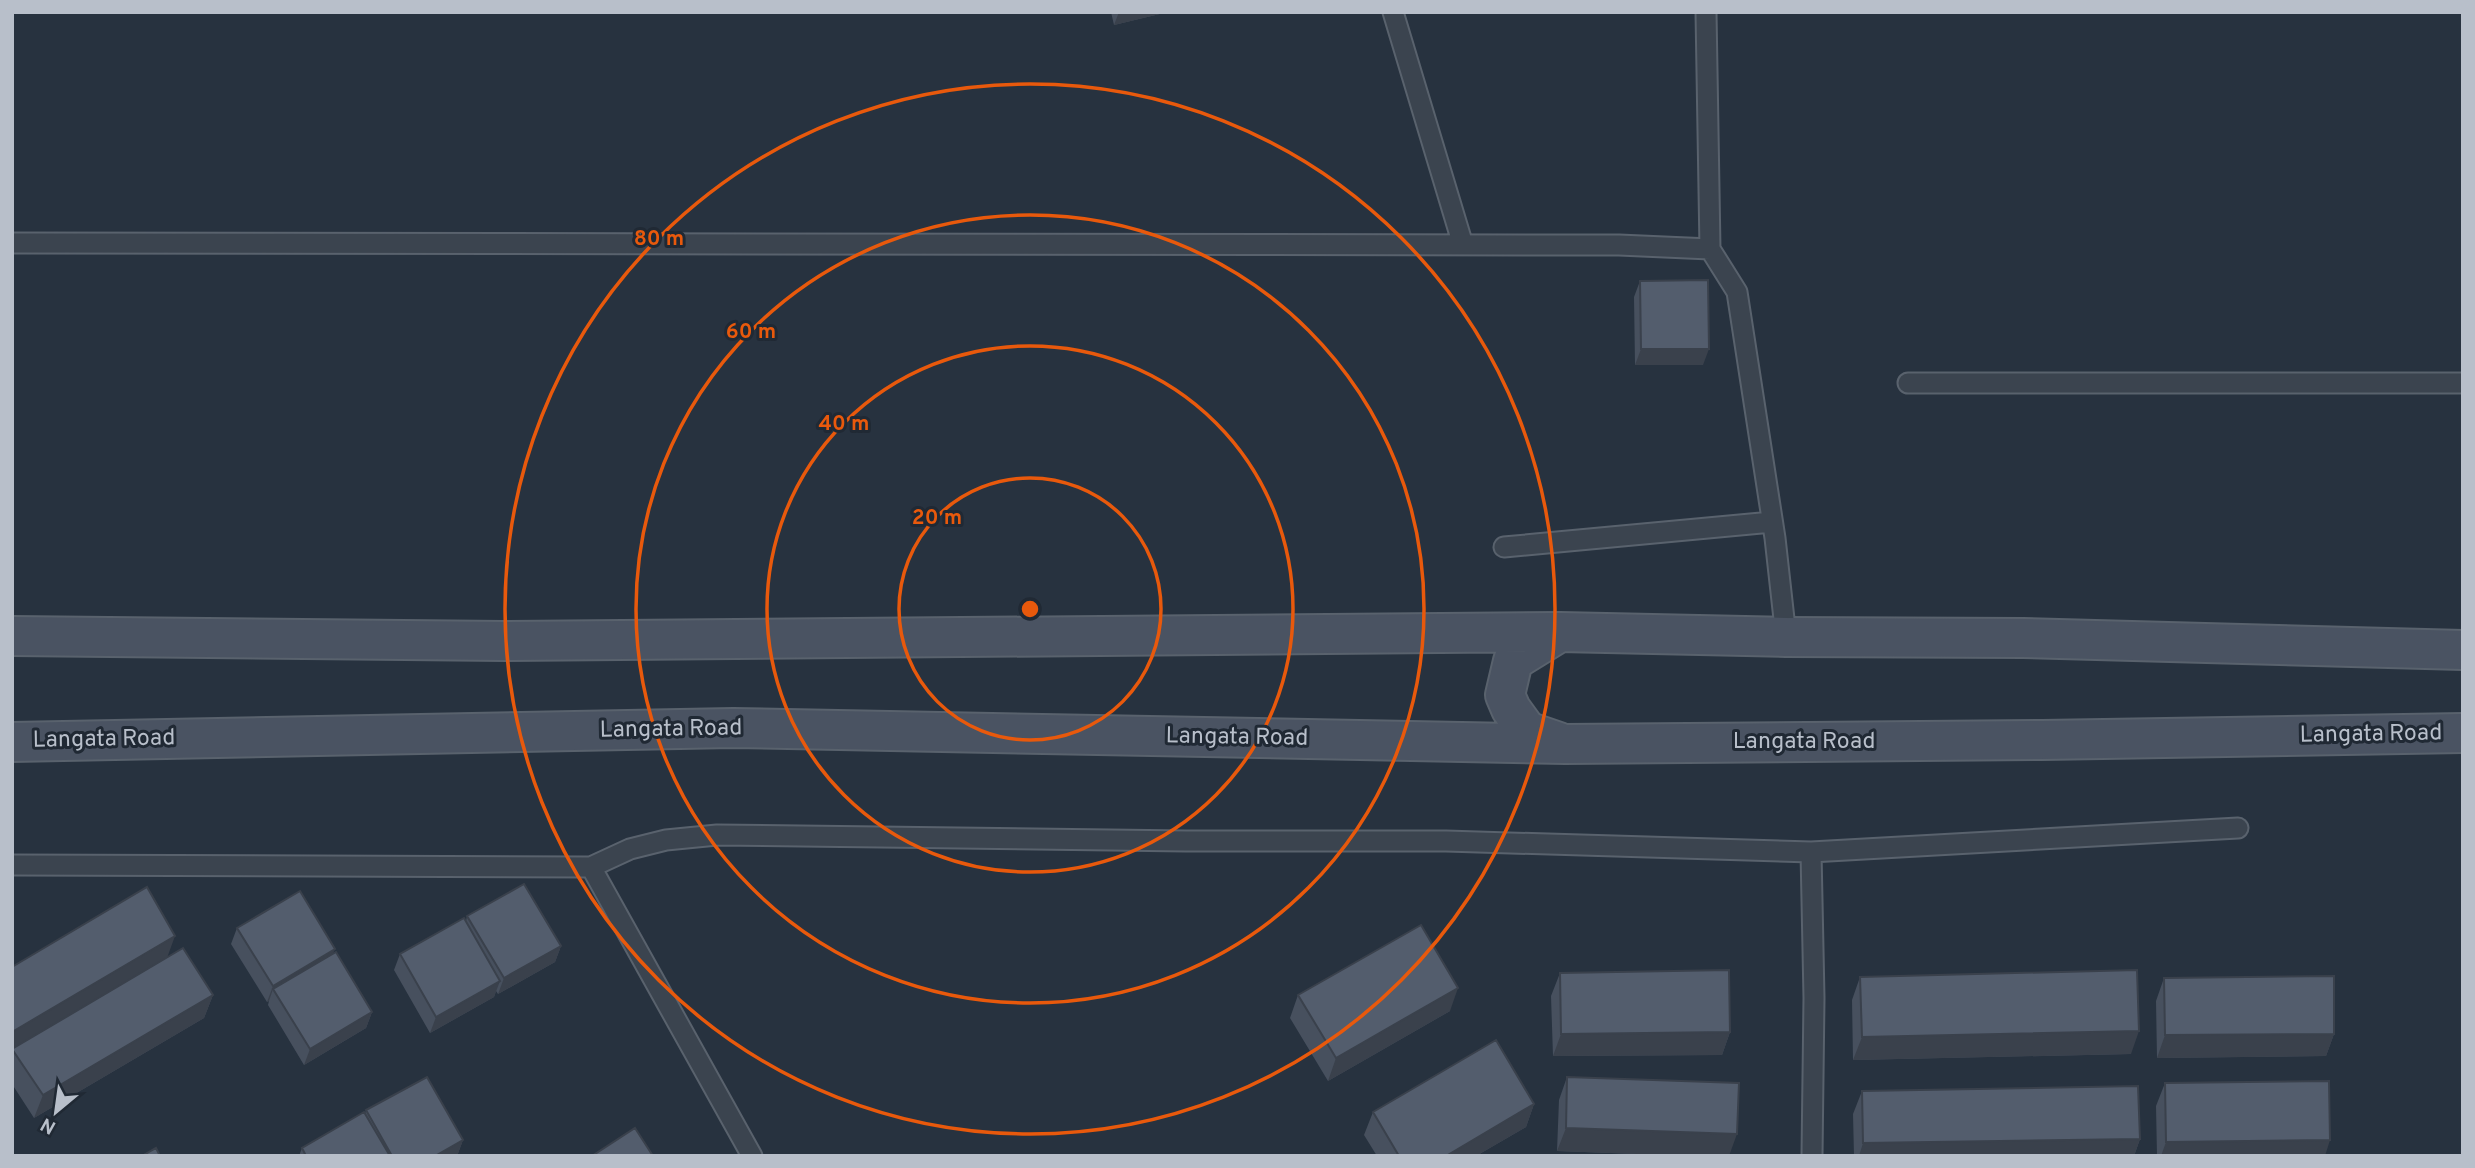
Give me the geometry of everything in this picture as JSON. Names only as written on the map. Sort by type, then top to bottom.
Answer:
[{"type":"main road","points":[[1560,632],[1513,661],[1505,695],[1511,709],[1527,731],[1565,744]]},
{"type":"main road","points":[[12,636],[504,641],[1560,632],[1786,638],[2023,638],[2463,650]]},
{"type":"main road","name":"Langata Road","points":[[12,742],[733,728],[1565,744],[2463,733]]},
{"type":"lane","points":[[1393,12],[1463,245]]},
{"type":"lane","points":[[1706,12],[1710,249],[1737,292],[1772,522],[1786,638]]},
{"type":"lane","points":[[12,243],[1619,245],[1710,249]]},
{"type":"lane","points":[[1908,383],[2463,383]]},
{"type":"lane","points":[[1504,547],[1772,522]]},
{"type":"lane","points":[[12,865],[591,867],[630,849],[666,840],[717,835],[1186,841],[1446,841],[1811,852],[2238,828]]},
{"type":"lane","points":[[1811,852],[1814,998],[1812,1156]]},
{"type":"lane","points":[[591,867],[752,1156]]},
{"type":"building","points":[[1708,280],[1709,349],[1641,349],[1640,281]]},
{"type":"building","points":[[524,884],[561,946],[504,978],[467,916]]},
{"type":"building","points":[[147,887],[175,936],[12,1032],[12,967]]},
{"type":"building","points":[[300,891],[335,949],[273,986],[237,928]]},
{"type":"building","points":[[464,918],[500,981],[436,1017],[400,954]]},
{"type":"building","points":[[1421,925],[1458,988],[1336,1058],[1298,995]]},
{"type":"building","points":[[183,948],[213,995],[43,1095],[12,1049]]},
{"type":"building","points":[[336,952],[372,1012],[310,1049],[273,989]]},
{"type":"building","points":[[1729,970],[1730,1032],[1561,1034],[1560,973]]},
{"type":"building","points":[[2137,970],[2139,1031],[1862,1037],[1860,977]]},
{"type":"building","points":[[2334,976],[2334,1034],[2165,1035],[2164,978]]},
{"type":"building","points":[[1496,1040],[1534,1104],[1446,1156],[1399,1156],[1373,1112]]},
{"type":"building","points":[[427,1077],[463,1140],[435,1156],[392,1156],[366,1110]]},
{"type":"building","points":[[1567,1077],[1739,1083],[1737,1134],[1566,1128]]},
{"type":"building","points":[[2329,1081],[2330,1140],[2166,1142],[2165,1083]]},
{"type":"building","points":[[2138,1086],[2140,1139],[1863,1143],[1862,1091]]},
{"type":"building","points":[[364,1112],[390,1156],[306,1156],[302,1148]]},
{"type":"building","points":[[635,1128],[653,1156],[592,1156]]},
{"type":"building","points":[[156,1148],[160,1156],[142,1156]]}]
